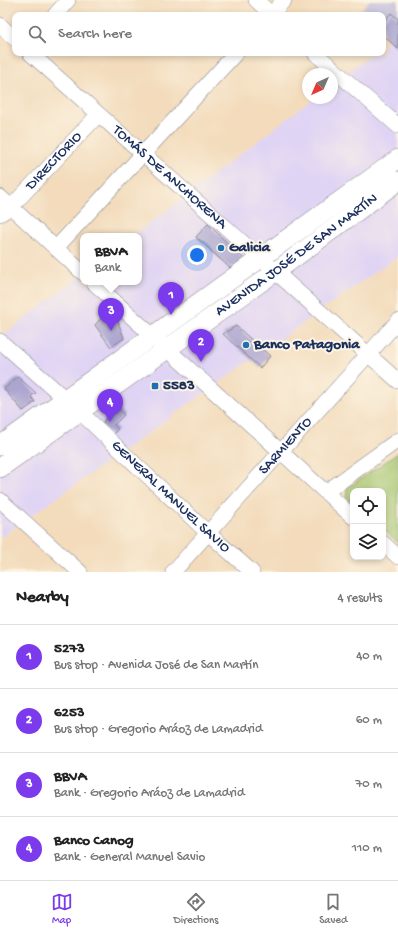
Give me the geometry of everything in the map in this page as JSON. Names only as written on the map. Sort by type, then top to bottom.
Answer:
[{"type":"main road","name":"AVENIDA JOSÉ DE SAN MARTÍN","points":[[0,468],[152,336],[398,159]]},
{"type":"main road","name":"AVENIDA JOSÉ DE SAN MARTÍN","points":[[0,446],[166,350],[398,181]]},
{"type":"street","points":[[57,12],[68,0]]},
{"type":"street","points":[[256,0],[269,12]]},
{"type":"street","points":[[274,12],[284,0]]},
{"type":"street","points":[[0,25],[12,36]]},
{"type":"street","name":"TOMÁS DE ANCHORENA","points":[[33,56],[398,381]]},
{"type":"street","points":[[56,248],[233,56]]},
{"type":"street","points":[[318,56],[398,126]]},
{"type":"street","name":"DIRECTORIO","points":[[4,206],[98,115]]},
{"type":"street","points":[[4,206],[56,248],[80,270]]},
{"type":"street","points":[[96,285],[166,350],[350,513]]},
{"type":"street","name":"SARMIENTO","points":[[173,572],[398,321]]},
{"type":"street","name":"GENERAL MANUEL SAVIO","points":[[0,341],[73,405],[208,533],[252,572]]},
{"type":"street","points":[[326,492],[398,440]]},
{"type":"street","points":[[0,500],[80,572]]},
{"type":"street","points":[[386,546],[398,557]]},
{"type":"shaded area","points":[[370,0],[398,0],[398,49],[386,38],[386,12],[359,12]]},
{"type":"shaded area","points":[[398,34],[398,256],[0,538],[0,338],[80,276],[80,285],[142,285],[142,233],[137,233],[306,104],[338,104],[338,79],[369,56],[386,56],[386,43]]},
{"type":"green space","points":[[398,453],[398,543],[386,532],[386,488],[350,488],[350,500],[346,497],[347,488]]},
{"type":"building","points":[[391,13],[398,19],[398,49],[386,38],[386,19]]},
{"type":"building","name":"Galicia","points":[[208,224],[244,259],[230,268],[196,237]]},
{"type":"building","points":[[112,306],[124,338],[111,347],[95,325]]},
{"type":"building","name":"Banco Patagonia","points":[[236,326],[270,356],[260,368],[223,334]]},
{"type":"building","points":[[18,377],[36,393],[31,396],[35,402],[23,411],[4,389]]},
{"type":"building","points":[[119,409],[124,415],[114,425],[118,429],[112,435],[102,426],[105,419]]},
{"type":"place","name":"Galicia","points":[[221,248]]},
{"type":"place","name":"5273","points":[[171,315]]},
{"type":"place","name":"BBVA","points":[[111,331]]},
{"type":"place","name":"Banco Patagonia","points":[[246,345]]},
{"type":"place","name":"6253","points":[[201,362]]},
{"type":"place","name":"5583","points":[[155,386]]},
{"type":"place","name":"Banco Canog","points":[[110,422]]}]
